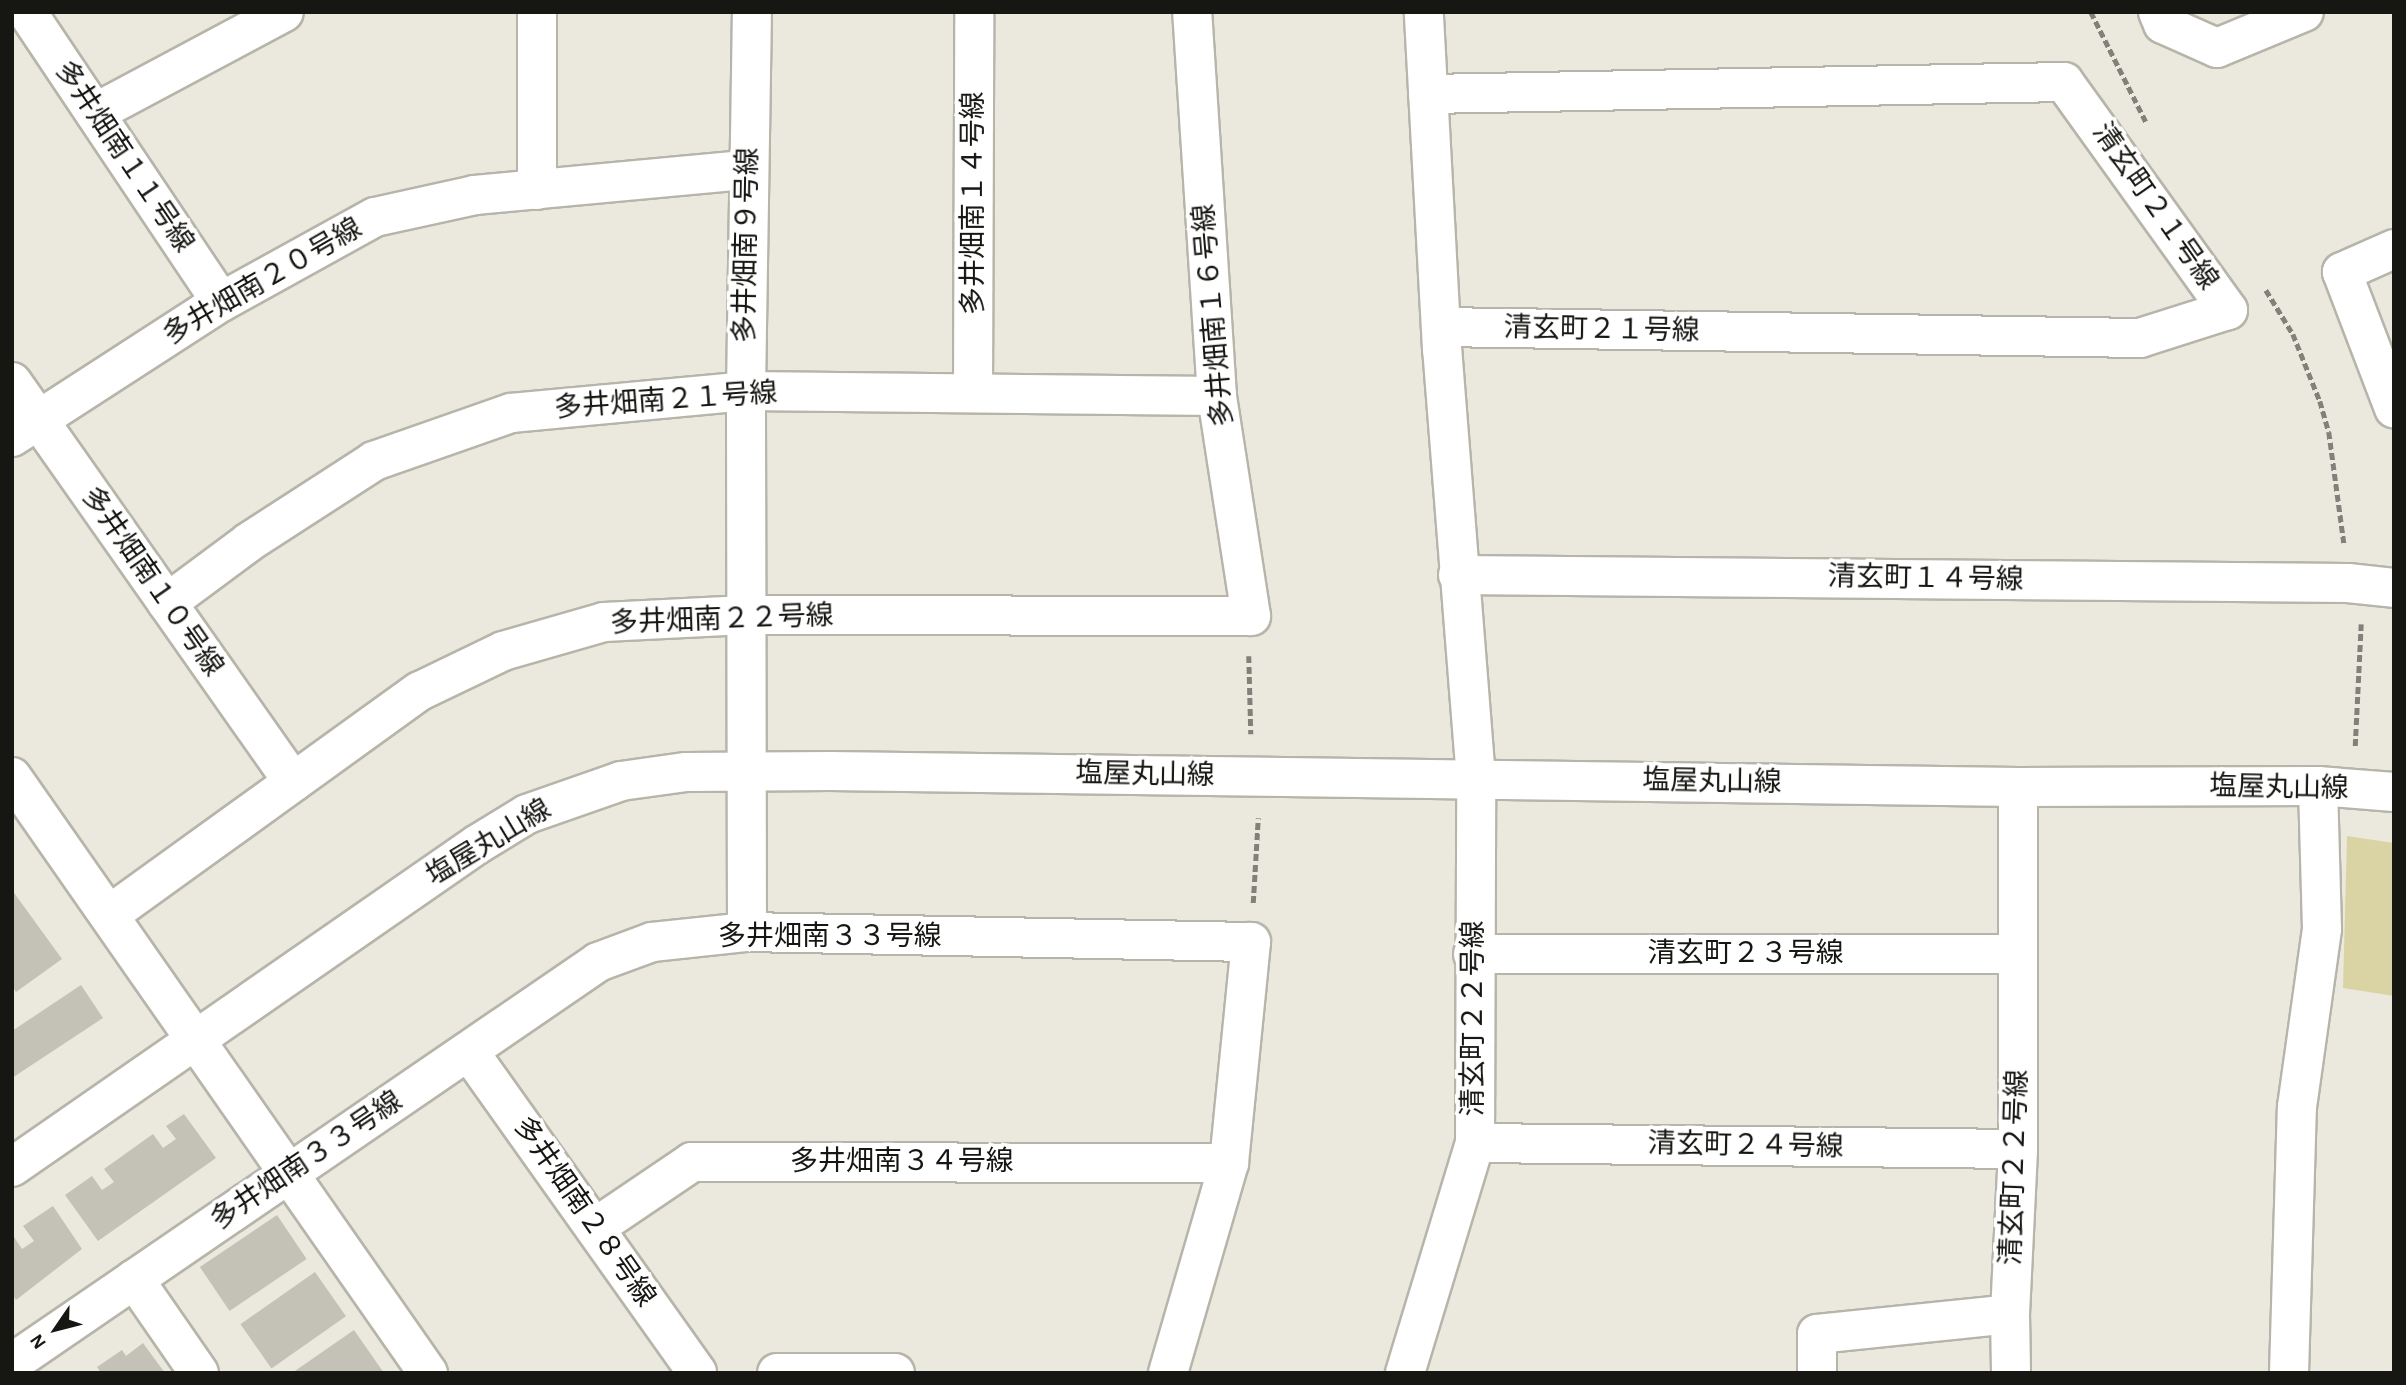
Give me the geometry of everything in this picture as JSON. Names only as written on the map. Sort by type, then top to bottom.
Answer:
[{"type":"street","name":"多井畑南１１号線","points":[[27,12],[220,302]]},
{"type":"street","points":[[95,113],[284,12]]},
{"type":"street","points":[[537,12],[537,190]]},
{"type":"street","name":"多井畑南９号線","points":[[747,932],[747,170],[752,12]]},
{"type":"street","name":"多井畑南１４号線","points":[[973,393],[974,12]]},
{"type":"street","name":"多井畑南１６号線","points":[[1192,12],[1217,396],[1250,616]]},
{"type":"street","name":"清玄町２２号線","points":[[1407,1372],[1475,1143],[1473,954],[1476,779],[1458,575],[1441,327],[1424,12]]},
{"type":"street","points":[[2158,12],[2163,24],[2217,48],[2304,12]]},
{"type":"street","name":"清玄町２１号線","points":[[1428,94],[2064,82],[2228,310],[2140,338],[1441,327]]},
{"type":"street","name":"多井畑南２０号線","points":[[25,428],[220,302],[376,218],[475,195],[747,170]]},
{"type":"street","points":[[2394,249],[2342,272],[2394,408]]},
{"type":"street","name":"多井畑南１０号線","points":[[12,382],[25,428],[167,603],[293,782]]},
{"type":"street","name":"多井畑南２１号線","points":[[167,603],[249,542],[373,461],[511,413],[746,391],[1217,396]]},
{"type":"street","name":"清玄町１４号線","points":[[1458,575],[2378,587]]},
{"type":"street","name":"多井畑南２２号線","points":[[109,915],[420,691],[503,651],[604,622],[746,615],[1250,616]]},
{"type":"street","name":"塩屋丸山線","points":[[12,1167],[527,814],[621,781],[687,772],[2018,787],[2318,786],[2394,792]]},
{"type":"street","points":[[12,777],[199,1039],[428,1373]]},
{"type":"street","points":[[2290,1373],[2297,1107],[2322,929],[2318,786]]},
{"type":"street","name":"清玄町２２号線","points":[[2011,1373],[2010,1314],[2018,1149],[2018,787]]},
{"type":"street","name":"多井畑南３３号線","points":[[12,1363],[289,1170],[470,1053],[598,962],[652,942],[747,932],[1251,943]]},
{"type":"street","points":[[1168,1373],[1229,1163],[1251,943]]},
{"type":"street","name":"清玄町２３号線","points":[[1473,954],[2018,954]]},
{"type":"street","name":"多井畑南２８号線","points":[[470,1053],[697,1373]]},
{"type":"street","name":"清玄町２４号線","points":[[1475,1143],[2018,1149]]},
{"type":"street","name":"多井畑南３４号線","points":[[596,1227],[692,1162],[1229,1163]]},
{"type":"street","points":[[134,1279],[199,1373]]},
{"type":"street","points":[[1817,1373],[1817,1334],[2010,1314]]},
{"type":"street","points":[[778,1373],[895,1373]]},
{"type":"path","points":[[2355,746],[2378,587]]},
{"type":"path","points":[[1250,616],[1251,734]]},
{"type":"path","points":[[1251,943],[1258,817]]},
{"type":"shaded area","points":[[2347,836],[2394,843],[2394,996],[2343,988]]},
{"type":"building","points":[[12,890],[62,959],[16,992],[12,986]]},
{"type":"building","points":[[81,985],[103,1018],[12,1078],[12,1031]]},
{"type":"building","points":[[184,1114],[216,1158],[98,1241],[65,1195],[92,1176],[102,1190],[114,1182],[104,1169],[153,1134],[163,1148],[176,1139],[166,1126]]},
{"type":"building","points":[[53,1206],[82,1249],[16,1300],[12,1294],[12,1234],[22,1249],[34,1241],[23,1226]]},
{"type":"building","points":[[277,1215],[307,1259],[230,1311],[200,1267]]},
{"type":"building","points":[[315,1272],[346,1316],[271,1368],[240,1324]]},
{"type":"building","points":[[354,1330],[384,1373],[292,1373]]},
{"type":"building","points":[[143,1343],[165,1373],[101,1373],[97,1367],[122,1350],[126,1356]]}]
